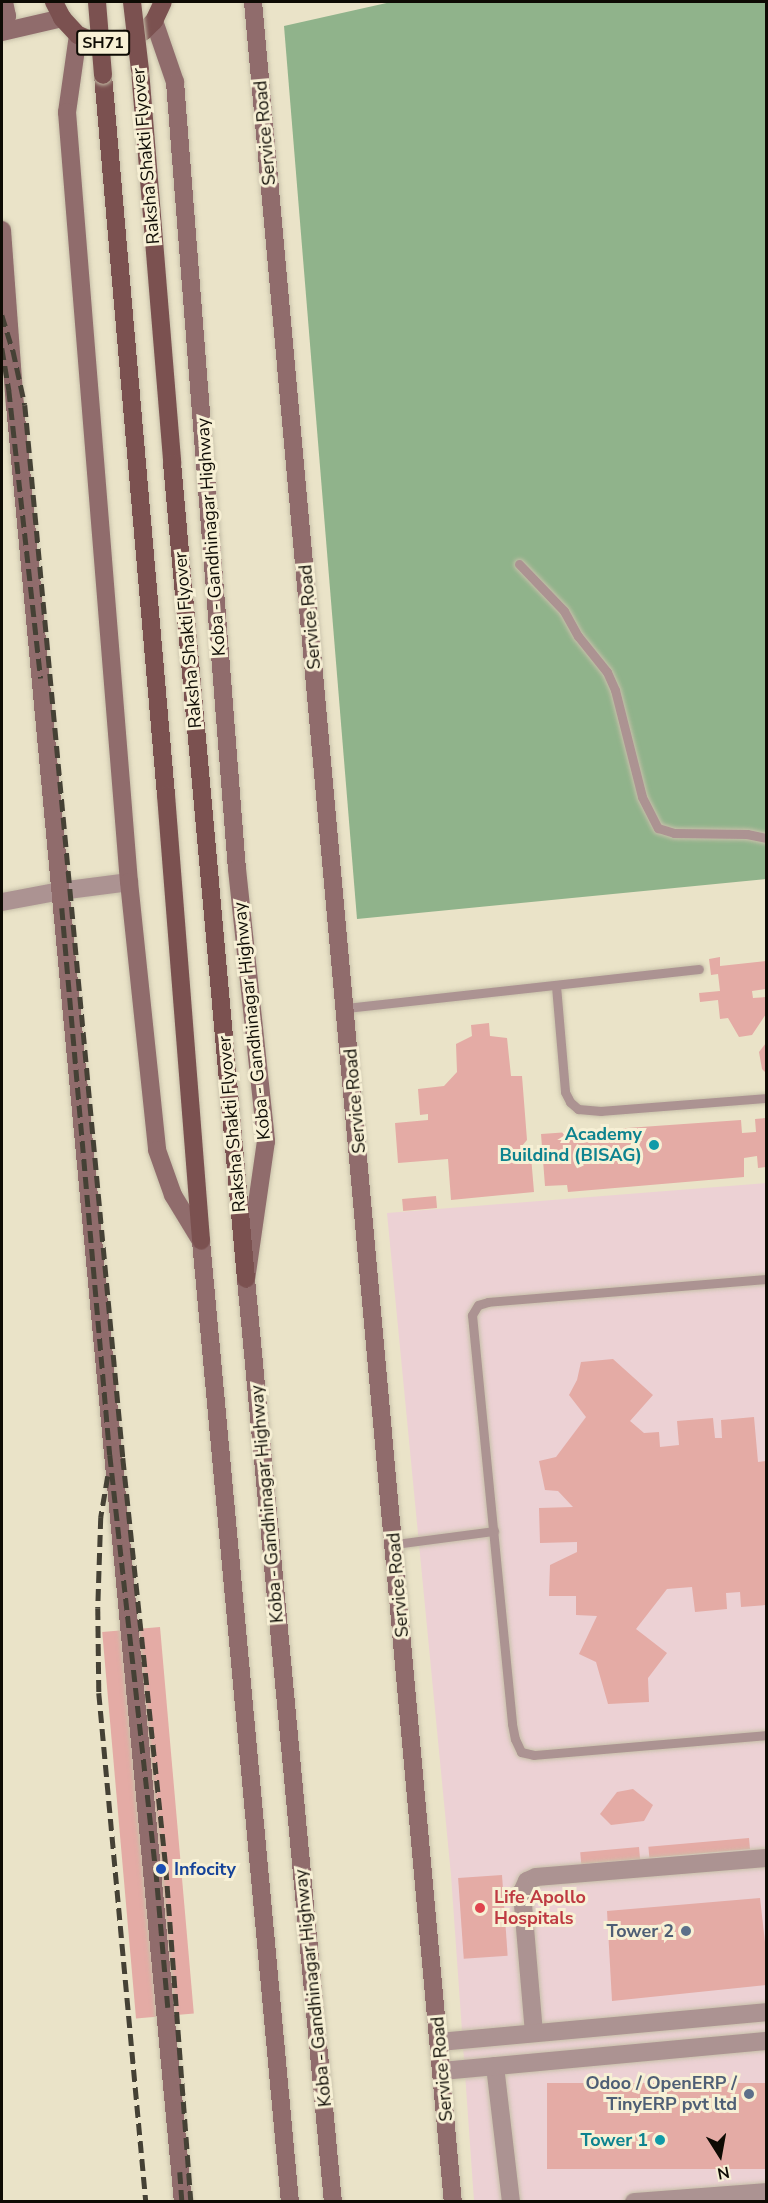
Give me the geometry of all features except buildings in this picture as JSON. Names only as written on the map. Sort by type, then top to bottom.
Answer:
[{"type":"main road","points":[[2,31],[7,16],[4,2]]},
{"type":"main road","name":"Raksha Shakti Flyover","points":[[97,2],[195,1143],[201,1241]]},
{"type":"main road","name":"Raksha Shakti Flyover","points":[[132,2],[140,70],[172,463],[246,1279]]},
{"type":"main road","name":"SH71","points":[[58,10],[78,35],[99,43],[114,44],[130,40],[154,21],[165,2]]},
{"type":"main road","name":"Service Road","points":[[253,2],[395,1544],[453,2202]]},
{"type":"main road","points":[[2,31],[58,10]]},
{"type":"main road","name":"Koba - Gandhinagar Highway","points":[[154,21],[176,82],[237,869],[266,1141],[246,1279],[333,2202]]},
{"type":"main road","name":"SH71","points":[[78,35],[66,112],[129,882],[157,1150],[173,1195],[201,1241],[290,2202]]},
{"type":"main road","points":[[2,230],[15,405],[183,2202]]},
{"type":"street","points":[[2,902],[60,891],[129,882]]},
{"type":"street","points":[[534,2033],[522,1892],[527,1881],[536,1877],[766,1858]]},
{"type":"street","points":[[439,2042],[766,2012]]},
{"type":"street","points":[[442,2071],[766,2041]]},
{"type":"street","points":[[495,2066],[511,2202]]},
{"type":"street","points":[[634,2202],[766,2192]]},
{"type":"lane","points":[[519,564],[564,611],[578,636],[607,672],[615,690],[642,797],[658,828],[674,833],[747,834],[766,838]]},
{"type":"lane","points":[[346,1008],[699,969]]},
{"type":"lane","points":[[556,986],[565,1092],[570,1102],[578,1109],[601,1111],[766,1098]]},
{"type":"lane","points":[[766,1279],[488,1302],[478,1305],[472,1314],[512,1724],[521,1752],[534,1755],[766,1735]]},
{"type":"lane","points":[[395,1544],[494,1531]]},
{"type":"shaded area","points":[[766,1183],[766,2201],[474,2201],[451,1875],[387,1213]]},
{"type":"green space","points":[[391,2],[766,2],[766,879],[357,919],[284,26]]},
{"type":"railway","points":[[2,315],[13,350],[25,405],[123,1458],[166,1868],[191,2202]]},
{"type":"railway","points":[[2,348],[9,390],[41,678]]},
{"type":"railway","points":[[62,908],[110,1455],[156,1870],[168,2007]]},
{"type":"railway","points":[[108,1476],[101,1517],[98,1608],[99,1693],[146,2202]]},
{"type":"railway","points":[[180,2172],[182,2202]]},
{"type":"place","name":"Academy Buildind (BISAG)","points":[[654,1145]]},
{"type":"place","name":"Infocity","points":[[161,1869]]},
{"type":"place","name":"Life Apollo Hospitals","points":[[480,1908]]},
{"type":"place","name":"Tower 2","points":[[686,1931]]},
{"type":"place","name":"Odoo / OpenERP / TinyERP pvt ltd","points":[[749,2094]]},
{"type":"place","name":"Tower 1","points":[[660,2140]]}]
